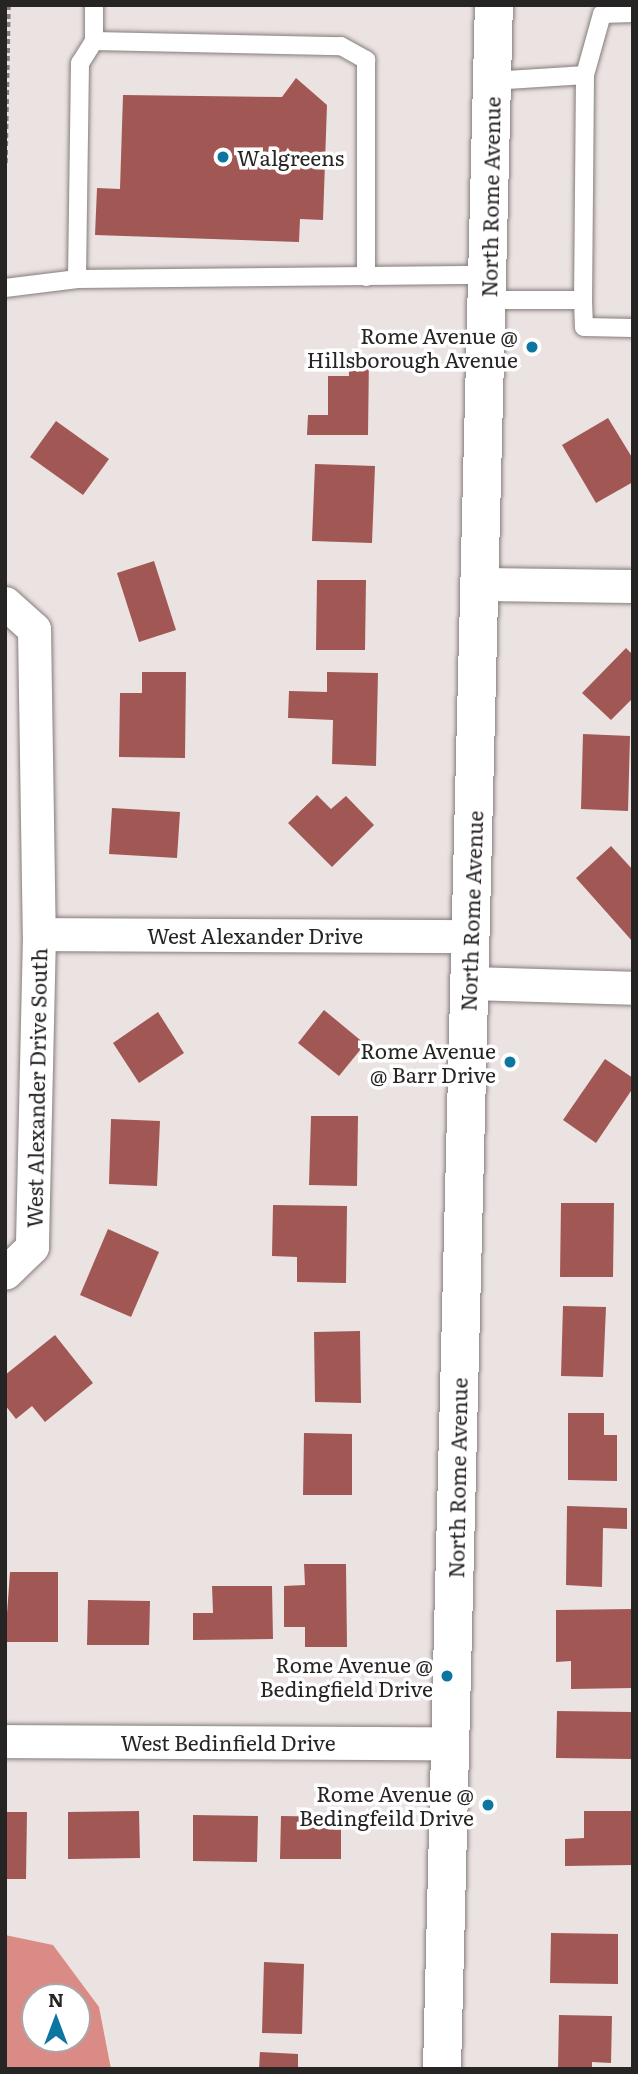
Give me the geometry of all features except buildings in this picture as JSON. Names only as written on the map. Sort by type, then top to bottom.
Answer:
[{"type":"street","name":"North Rome Avenue","points":[[442,2069],[494,5]]},
{"type":"street","points":[[481,584],[633,586]]},
{"type":"street","name":"West Alexander Drive South","points":[[5,603],[34,629],[39,934],[32,1247],[5,1273]]},
{"type":"street","name":"West Alexander Drive","points":[[39,934],[470,936]]},
{"type":"street","points":[[469,982],[633,988]]},
{"type":"street","name":"West Bedinfield Drive","points":[[5,1741],[450,1743]]},
{"type":"lane","points":[[77,279],[80,63],[94,41],[94,5]]},
{"type":"lane","points":[[633,13],[602,14],[585,75],[583,300],[584,327],[633,328]]},
{"type":"lane","points":[[94,41],[341,46],[366,60],[366,277]]},
{"type":"lane","points":[[492,81],[585,75]]},
{"type":"lane","points":[[5,288],[77,279],[366,277],[583,300]]},
{"type":"path","points":[[5,163],[8,5]]},
{"type":"shaded area","points":[[5,1935],[53,1945],[81,1983],[21,1983],[21,2053],[91,2053],[91,1996],[99,2007],[111,2069],[5,2069]]},
{"type":"place","name":"Walgreens","points":[[223,157]]},
{"type":"place","name":"Rome Avenue @ Hillsborough Avenue","points":[[532,347]]},
{"type":"place","name":"Rome Avenue @ Barr Drive","points":[[510,1062]]},
{"type":"place","name":"Rome Avenue @ Bedingfield Drive","points":[[447,1676]]},
{"type":"place","name":"Rome Avenue @ Bedingfeild Drive","points":[[488,1805]]}]
